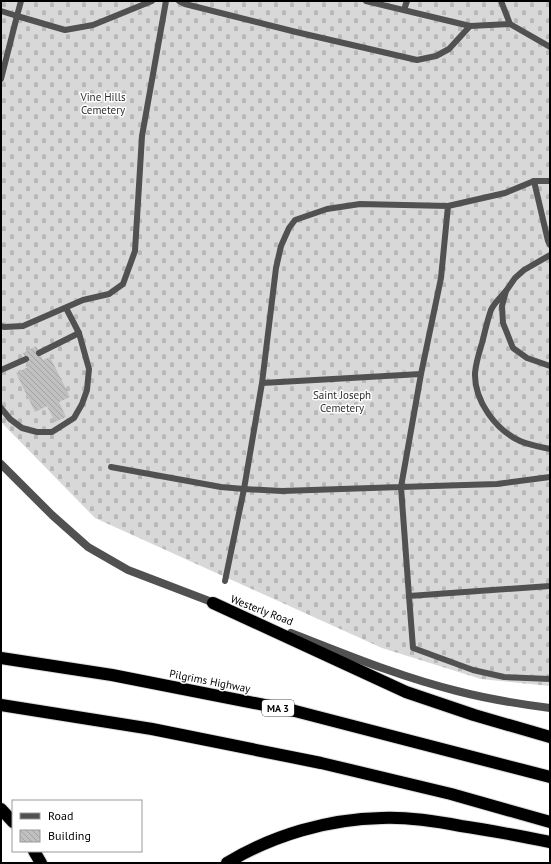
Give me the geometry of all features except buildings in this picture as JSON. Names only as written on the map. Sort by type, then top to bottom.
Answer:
[{"type":"highway","points":[[213,603],[406,692],[474,715],[550,737]]},
{"type":"highway","name":"Pilgrims Highway","points":[[1,658],[112,675],[295,711],[550,777]]},
{"type":"highway","points":[[1,705],[152,729],[321,763],[451,794],[550,822]]},
{"type":"highway","points":[[1,809],[12,821]]},
{"type":"highway","points":[[227,863],[238,856],[274,839],[306,829],[345,821],[382,818],[425,820],[550,842]]},
{"type":"highway","points":[[35,852],[41,863]]},
{"type":"street","name":"Westerly Road","points":[[1,464],[61,524],[88,548],[128,570],[374,664],[434,685],[487,698],[550,708]]},
{"type":"lane","points":[[1,78],[21,1]]},
{"type":"lane","points":[[1,12],[65,30],[92,25],[152,1]]},
{"type":"lane","points":[[1,326],[4,328],[23,326],[83,300],[109,294],[123,284],[135,251],[142,136],[166,1]]},
{"type":"lane","points":[[179,1],[185,4],[296,32],[417,60],[436,56],[449,49],[470,26]]},
{"type":"lane","points":[[366,1],[470,26],[510,24],[550,47]]},
{"type":"lane","points":[[404,10],[407,1]]},
{"type":"lane","points":[[501,1],[510,24]]},
{"type":"lane","points":[[534,181],[550,245]]},
{"type":"lane","points":[[225,581],[244,489],[262,383],[276,268],[281,246],[289,228],[295,220],[327,209],[360,204],[448,206],[505,193],[534,181],[550,181]]},
{"type":"lane","points":[[448,206],[441,278],[421,374],[401,487],[413,648],[473,670],[504,677],[550,679]]},
{"type":"lane","points":[[550,255],[524,270],[515,278],[492,309],[476,360],[475,374],[481,400],[489,415],[500,427],[521,441],[550,449]]},
{"type":"lane","points":[[506,291],[502,306],[503,323],[513,348],[527,358],[550,366]]},
{"type":"lane","points":[[1,408],[10,419],[22,428],[37,432],[52,432],[74,418],[82,404],[87,390],[89,369],[79,333],[66,308]]},
{"type":"lane","points":[[39,352],[79,333]]},
{"type":"lane","points":[[1,370],[26,359]]},
{"type":"lane","points":[[262,383],[421,374]]},
{"type":"lane","points":[[111,467],[221,487],[282,491],[497,484],[550,477]]},
{"type":"lane","points":[[409,596],[550,586]]},
{"type":"green space","name":"Saint Joseph Cemetery","points":[[1,1],[550,1],[550,686],[481,679],[382,648],[95,518],[1,422]]},
{"type":"park label","name":"Vine Hills Cemetery","points":[[103,103]]}]
